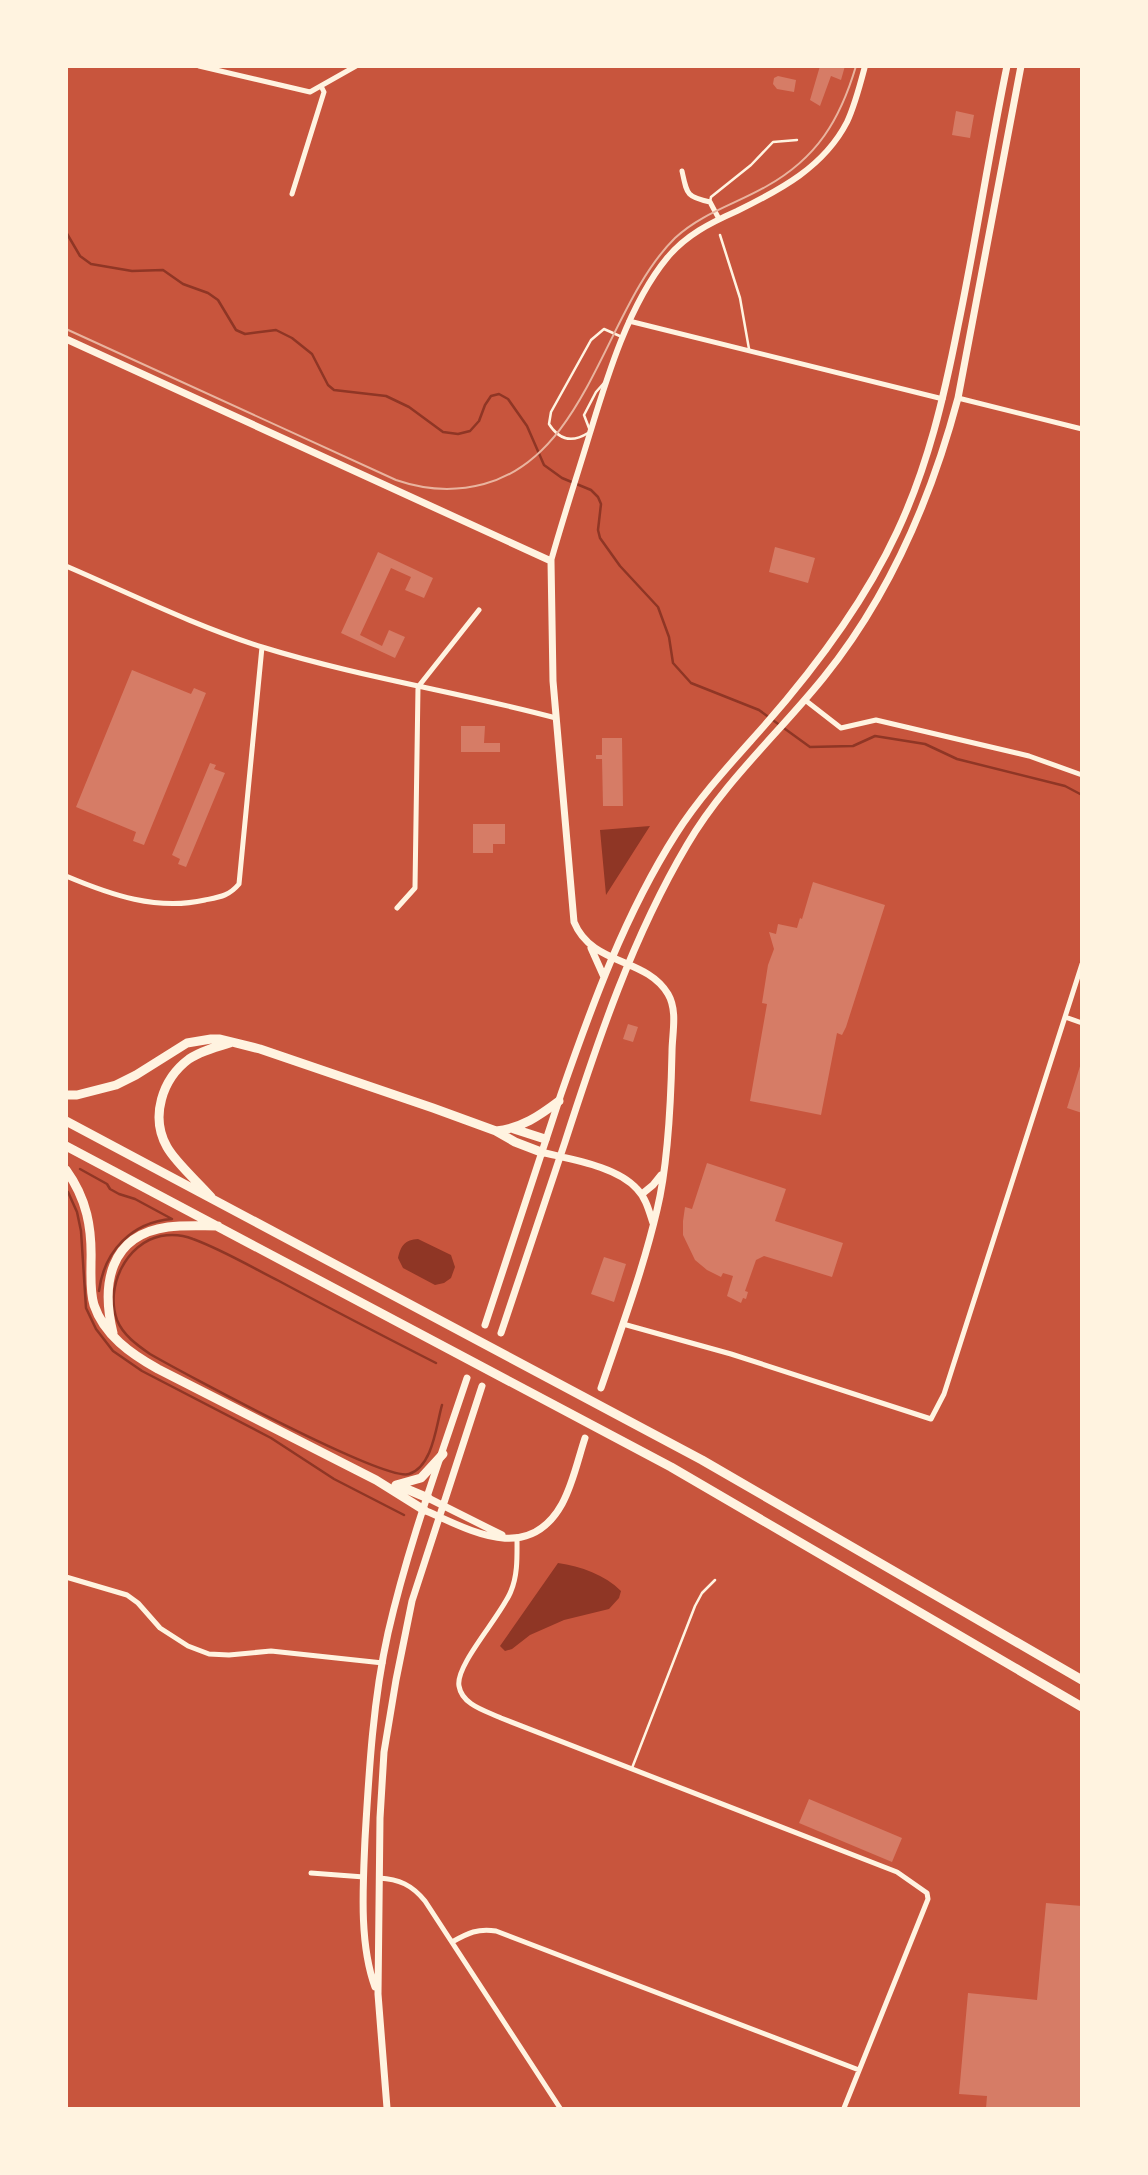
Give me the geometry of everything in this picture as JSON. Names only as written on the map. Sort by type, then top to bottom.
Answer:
[{"type":"highway","points":[[66,1095],[116,1086],[187,1043],[211,1039],[260,1049],[496,1131],[541,1152]]},
{"type":"highway","points":[[214,1201],[167,1148],[160,1131],[159,1112],[162,1096],[176,1071],[200,1054],[232,1042]]},
{"type":"highway","points":[[496,1131],[513,1129],[531,1121],[559,1101]]},
{"type":"highway","points":[[66,1121],[623,1417],[1082,1680]]},
{"type":"highway","points":[[513,1129],[545,1139]]},
{"type":"highway","points":[[66,1146],[690,1478],[1082,1707]]},
{"type":"highway","points":[[66,1170],[81,1195],[91,1232],[93,1304],[114,1337],[138,1358],[376,1480],[425,1510]]},
{"type":"highway","points":[[114,1337],[108,1315],[107,1289],[113,1265],[122,1252],[149,1231],[166,1227],[219,1226]]},
{"type":"highway","points":[[396,1485],[421,1478],[443,1454]]},
{"type":"highway","points":[[376,1480],[428,1498]]},
{"type":"main road","points":[[485,1325],[545,1139],[604,977],[643,894],[677,832],[720,775],[764,727],[836,635],[890,546],[921,474],[943,399],[1007,66]]},
{"type":"main road","points":[[501,1333],[598,1042],[628,963],[661,890],[689,841],[730,786],[805,700],[849,643],[901,557],[930,489],[958,398],[1021,66]]},
{"type":"main road","points":[[66,339],[551,561],[553,681],[573,915],[579,934],[591,947],[604,977]]},
{"type":"main road","points":[[794,690],[805,700]]},
{"type":"main road","points":[[591,947],[628,963],[662,986],[673,1010],[670,1091],[660,1197],[601,1388]]},
{"type":"main road","points":[[545,1139],[560,1157]]},
{"type":"main road","points":[[541,1152],[616,1174],[632,1183],[642,1194],[653,1225]]},
{"type":"main road","points":[[642,1194],[662,1172]]},
{"type":"main road","points":[[378,1994],[365,1951],[364,1877],[369,1775],[383,1663],[400,1589],[467,1378]]},
{"type":"main road","points":[[387,2109],[378,1994],[384,1752],[412,1601],[482,1386]]},
{"type":"main road","points":[[425,1510],[483,1535],[505,1539],[537,1531],[563,1503],[585,1438]]},
{"type":"main road","points":[[428,1498],[494,1533],[517,1538]]},
{"type":"main road","points":[[364,1877],[379,1878]]},
{"type":"street","points":[[199,66],[310,92],[356,66]]},
{"type":"street","points":[[551,561],[622,337],[666,259],[690,234],[788,184],[817,162],[847,122],[863,67]]},
{"type":"street","points":[[292,194],[324,92],[321,86]]},
{"type":"street","points":[[682,171],[688,195],[710,202],[719,219]]},
{"type":"street","points":[[629,321],[943,399]]},
{"type":"street","points":[[958,398],[1082,429]]},
{"type":"street","points":[[66,565],[205,626],[262,647],[418,687],[556,718]]},
{"type":"street","points":[[397,908],[415,888],[418,687],[479,610]]},
{"type":"street","points":[[66,876],[132,900],[173,904],[197,902],[230,894],[239,884],[262,647]]},
{"type":"street","points":[[805,700],[841,728],[876,720],[1004,750],[1082,775]]},
{"type":"street","points":[[622,1324],[731,1354],[931,1419],[944,1394],[1082,964]]},
{"type":"street","points":[[1065,1017],[1082,1023]]},
{"type":"street","points":[[517,1538],[517,1560],[511,1591],[462,1670],[459,1686],[462,1693],[480,1709],[897,1872],[927,1893],[928,1899],[844,2109]]},
{"type":"street","points":[[66,1577],[127,1595],[167,1633],[188,1646],[209,1654],[271,1651],[383,1663]]},
{"type":"street","points":[[311,1873],[364,1877]]},
{"type":"street","points":[[379,1878],[396,1879],[416,1890],[560,2109]]},
{"type":"street","points":[[452,1941],[472,1931],[496,1931],[859,2070]]},
{"type":"lane","points":[[710,202],[711,197],[773,142],[797,140]]},
{"type":"lane","points":[[720,234],[740,298],[749,352]]},
{"type":"lane","points":[[607,380],[596,392],[584,415],[590,432],[580,438],[564,439],[554,431],[549,418],[591,340],[604,329],[622,337]]},
{"type":"lane","points":[[632,1769],[695,1606],[702,1592],[715,1580]]},
{"type":"shaded area","points":[[650,826],[606,895],[600,830]]},
{"type":"shaded area","points":[[418,1239],[451,1255],[455,1267],[451,1278],[444,1283],[435,1285],[403,1268],[398,1258],[404,1244]]},
{"type":"shaded area","points":[[558,1563],[575,1566],[600,1576],[621,1591],[619,1598],[609,1609],[564,1620],[530,1635],[505,1651],[500,1646]]},
{"type":"building","points":[[820,66],[845,66],[841,80],[831,76],[820,106],[810,100]]},
{"type":"building","points":[[778,76],[796,80],[794,92],[777,89],[773,84],[774,78]]},
{"type":"building","points":[[956,111],[974,115],[970,138],[952,135]]},
{"type":"building","points":[[775,547],[815,558],[808,583],[769,572]]},
{"type":"building","points":[[378,552],[433,578],[424,598],[405,590],[411,577],[391,568],[360,635],[382,646],[389,630],[405,637],[395,658],[341,633]]},
{"type":"building","points":[[132,670],[191,694],[194,688],[206,693],[144,845],[133,841],[136,832],[76,807]]},
{"type":"building","points":[[461,726],[485,726],[484,743],[500,743],[500,752],[461,752]]},
{"type":"building","points":[[602,738],[622,738],[623,806],[603,806],[602,759],[596,759],[596,755],[602,755]]},
{"type":"building","points":[[210,763],[216,765],[214,769],[225,773],[186,867],[178,864],[180,859],[172,855]]},
{"type":"building","points":[[473,824],[505,824],[505,844],[493,844],[493,853],[473,853]]},
{"type":"building","points":[[813,882],[885,905],[846,1027],[842,1035],[837,1033],[821,1115],[750,1101],[767,1004],[762,1003],[768,965],[774,949],[769,932],[776,934],[778,924],[797,928]]},
{"type":"building","points":[[628,1024],[638,1027],[633,1042],[623,1039]]},
{"type":"building","points":[[1082,1063],[1082,1113],[1067,1108]]},
{"type":"building","points":[[707,1163],[786,1189],[775,1221],[843,1243],[832,1277],[764,1256],[756,1260],[745,1291],[748,1292],[746,1299],[743,1298],[741,1303],[727,1296],[733,1276],[723,1273],[721,1277],[707,1270],[695,1260],[683,1235],[685,1207],[692,1209]]},
{"type":"building","points":[[604,1257],[626,1264],[614,1302],[591,1294]]},
{"type":"building","points":[[809,1799],[902,1838],[892,1862],[799,1823]]},
{"type":"building","points":[[1046,1903],[1082,1906],[1082,2108],[986,2108],[987,2096],[959,2094],[968,1993],[1037,2000]]},
{"type":"waterway","points":[[66,232],[80,256],[91,264],[132,271],[163,270],[183,284],[208,293],[218,300],[236,330],[245,334],[276,330],[292,338],[312,354],[328,385],[334,390],[386,396],[409,407],[443,432],[458,434],[470,431],[479,421],[491,396],[499,394],[508,399],[527,426],[544,465],[562,478],[591,490],[598,497],[601,504],[598,530],[600,538],[620,566],[658,607],[669,637],[673,663],[691,683],[759,710],[810,747],[853,746],[875,736],[925,744],[957,759],[1065,786],[1082,795]]},
{"type":"waterway","points":[[80,1169],[119,1194],[135,1199],[172,1219]]},
{"type":"waterway","points":[[68,1192],[77,1212],[81,1231],[86,1308],[96,1329],[113,1351],[142,1371],[271,1438],[334,1479],[404,1515]]},
{"type":"waterway","points":[[99,1291],[107,1263],[122,1241],[144,1226],[172,1219]]},
{"type":"waterway","points":[[436,1363],[226,1253],[185,1237],[165,1235],[138,1247],[121,1268],[116,1281],[114,1307],[117,1320],[127,1335],[140,1347],[240,1402],[363,1461],[392,1472],[409,1474],[417,1470],[432,1444],[442,1405]]},
{"type":"tram line","points":[[66,329],[396,480],[440,489],[484,484],[519,468],[548,443],[572,412],[651,267],[675,238],[708,215],[785,175],[813,150],[834,120],[856,66]]}]
